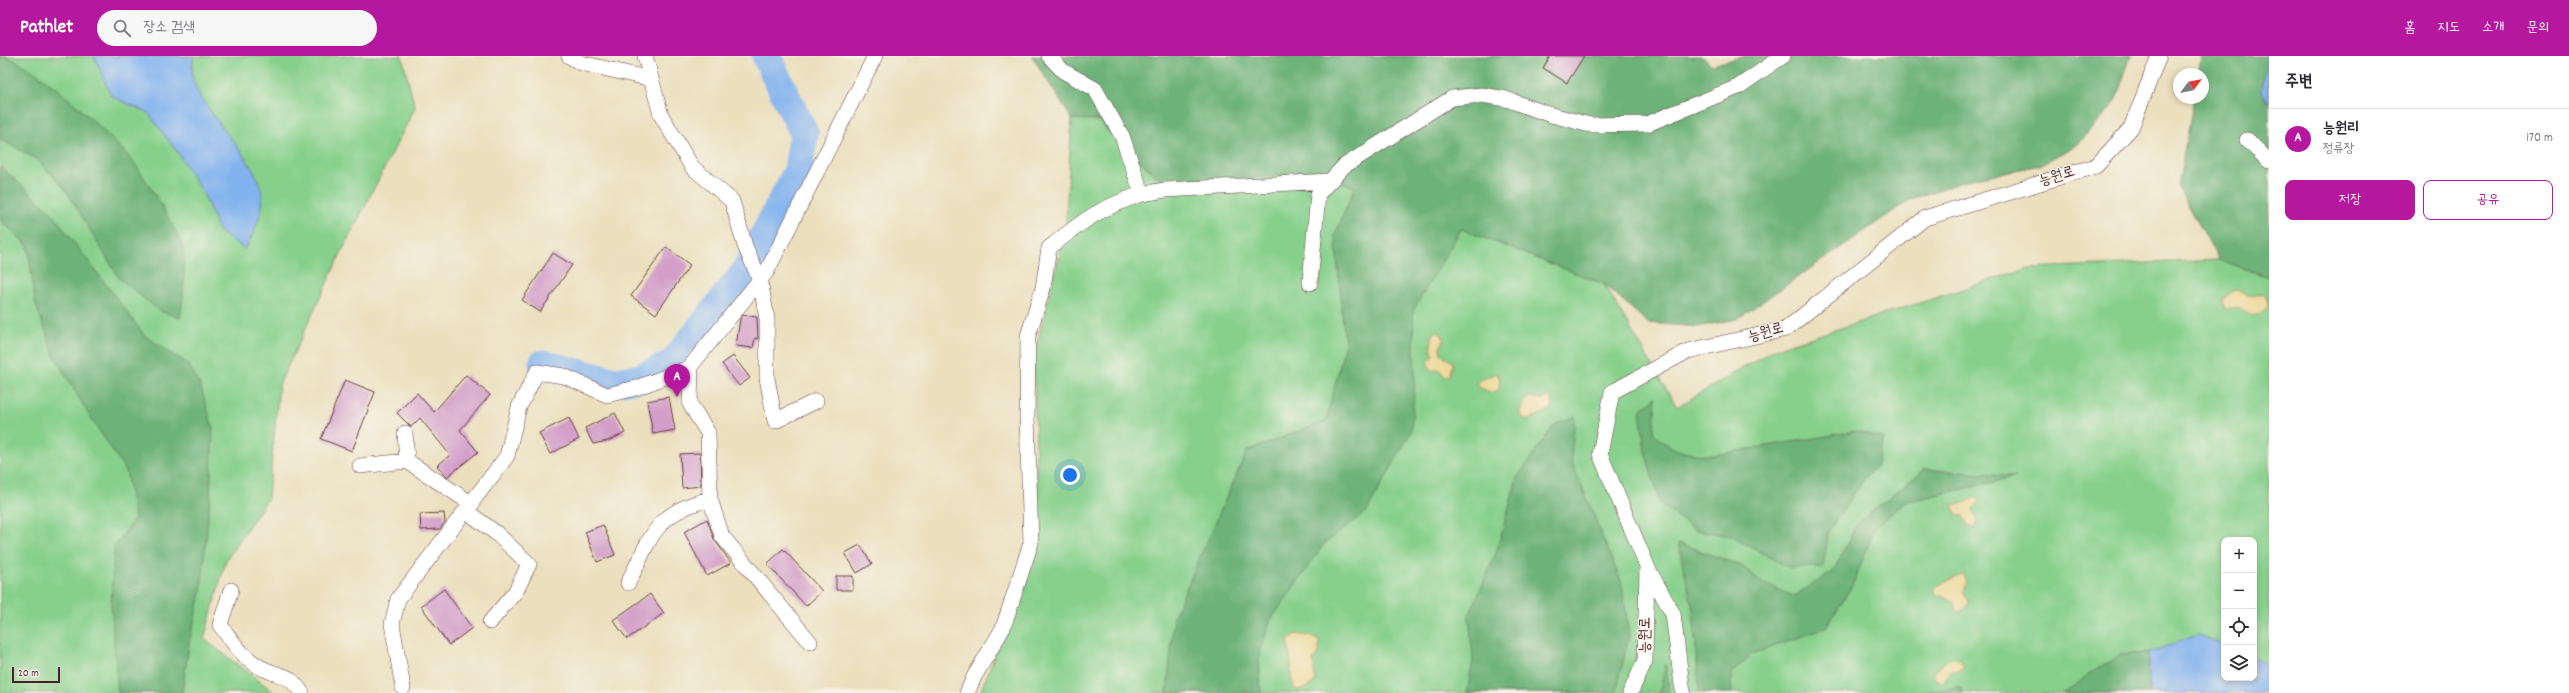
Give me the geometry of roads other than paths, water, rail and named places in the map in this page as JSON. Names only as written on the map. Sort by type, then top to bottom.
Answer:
[{"type":"street","points":[[569,56],[581,63],[651,79]]},
{"type":"street","points":[[645,56],[661,115],[692,167],[732,201],[745,246],[760,280],[767,318],[768,378],[776,421],[816,401]]},
{"type":"street","points":[[403,688],[392,624],[398,599],[507,456],[519,407],[537,372],[564,376],[607,395],[636,388],[691,366],[767,271],[875,56]]},
{"type":"street","points":[[1049,56],[1063,72],[1095,89],[1122,136],[1142,194]]},
{"type":"street","points":[[1310,283],[1318,194],[1344,166],[1452,98],[1482,95],[1506,98],[1548,114],[1590,125],[1647,124],[1738,86],[1783,56]]},
{"type":"street","name":"능원로","points":[[1630,693],[1645,661],[1646,566],[1600,454],[1612,392],[1688,351],[1786,330],[1925,218],[2096,166],[2131,128],[2159,56]]},
{"type":"street","points":[[2247,140],[2269,161]]},
{"type":"street","points":[[967,693],[974,677],[1003,628],[1031,543],[1028,336],[1043,288],[1049,248],[1087,217],[1111,204],[1142,194],[1165,190],[1330,181]]},
{"type":"street","points":[[691,366],[690,404],[708,433],[710,499],[722,536],[810,642]]},
{"type":"street","points":[[406,433],[407,461]]},
{"type":"street","points":[[360,466],[407,461],[469,507],[529,564],[516,592],[490,622]]},
{"type":"street","points":[[628,583],[656,526],[674,511],[710,499]]},
{"type":"street","points":[[1646,566],[1673,614],[1683,693]]},
{"type":"street","points":[[231,590],[220,624],[240,652],[263,669],[288,676],[302,693]]},
{"type":"water","points":[[94,56],[193,56],[192,78],[200,95],[246,160],[256,176],[262,192],[261,213],[245,249],[220,232],[202,191],[178,153],[148,113],[111,96]]},
{"type":"water","points":[[2267,56],[2269,56],[2269,103],[2262,92]]},
{"type":"water","points":[[2197,635],[2221,643],[2221,681],[2257,681],[2257,659],[2269,666],[2269,693],[2149,693],[2149,653]]},
{"type":"waterway","points":[[543,364],[615,382],[640,378],[672,364],[745,272],[798,171],[804,133],[766,56]]},
{"type":"place","name":"능원리","points":[[677,397]]}]
